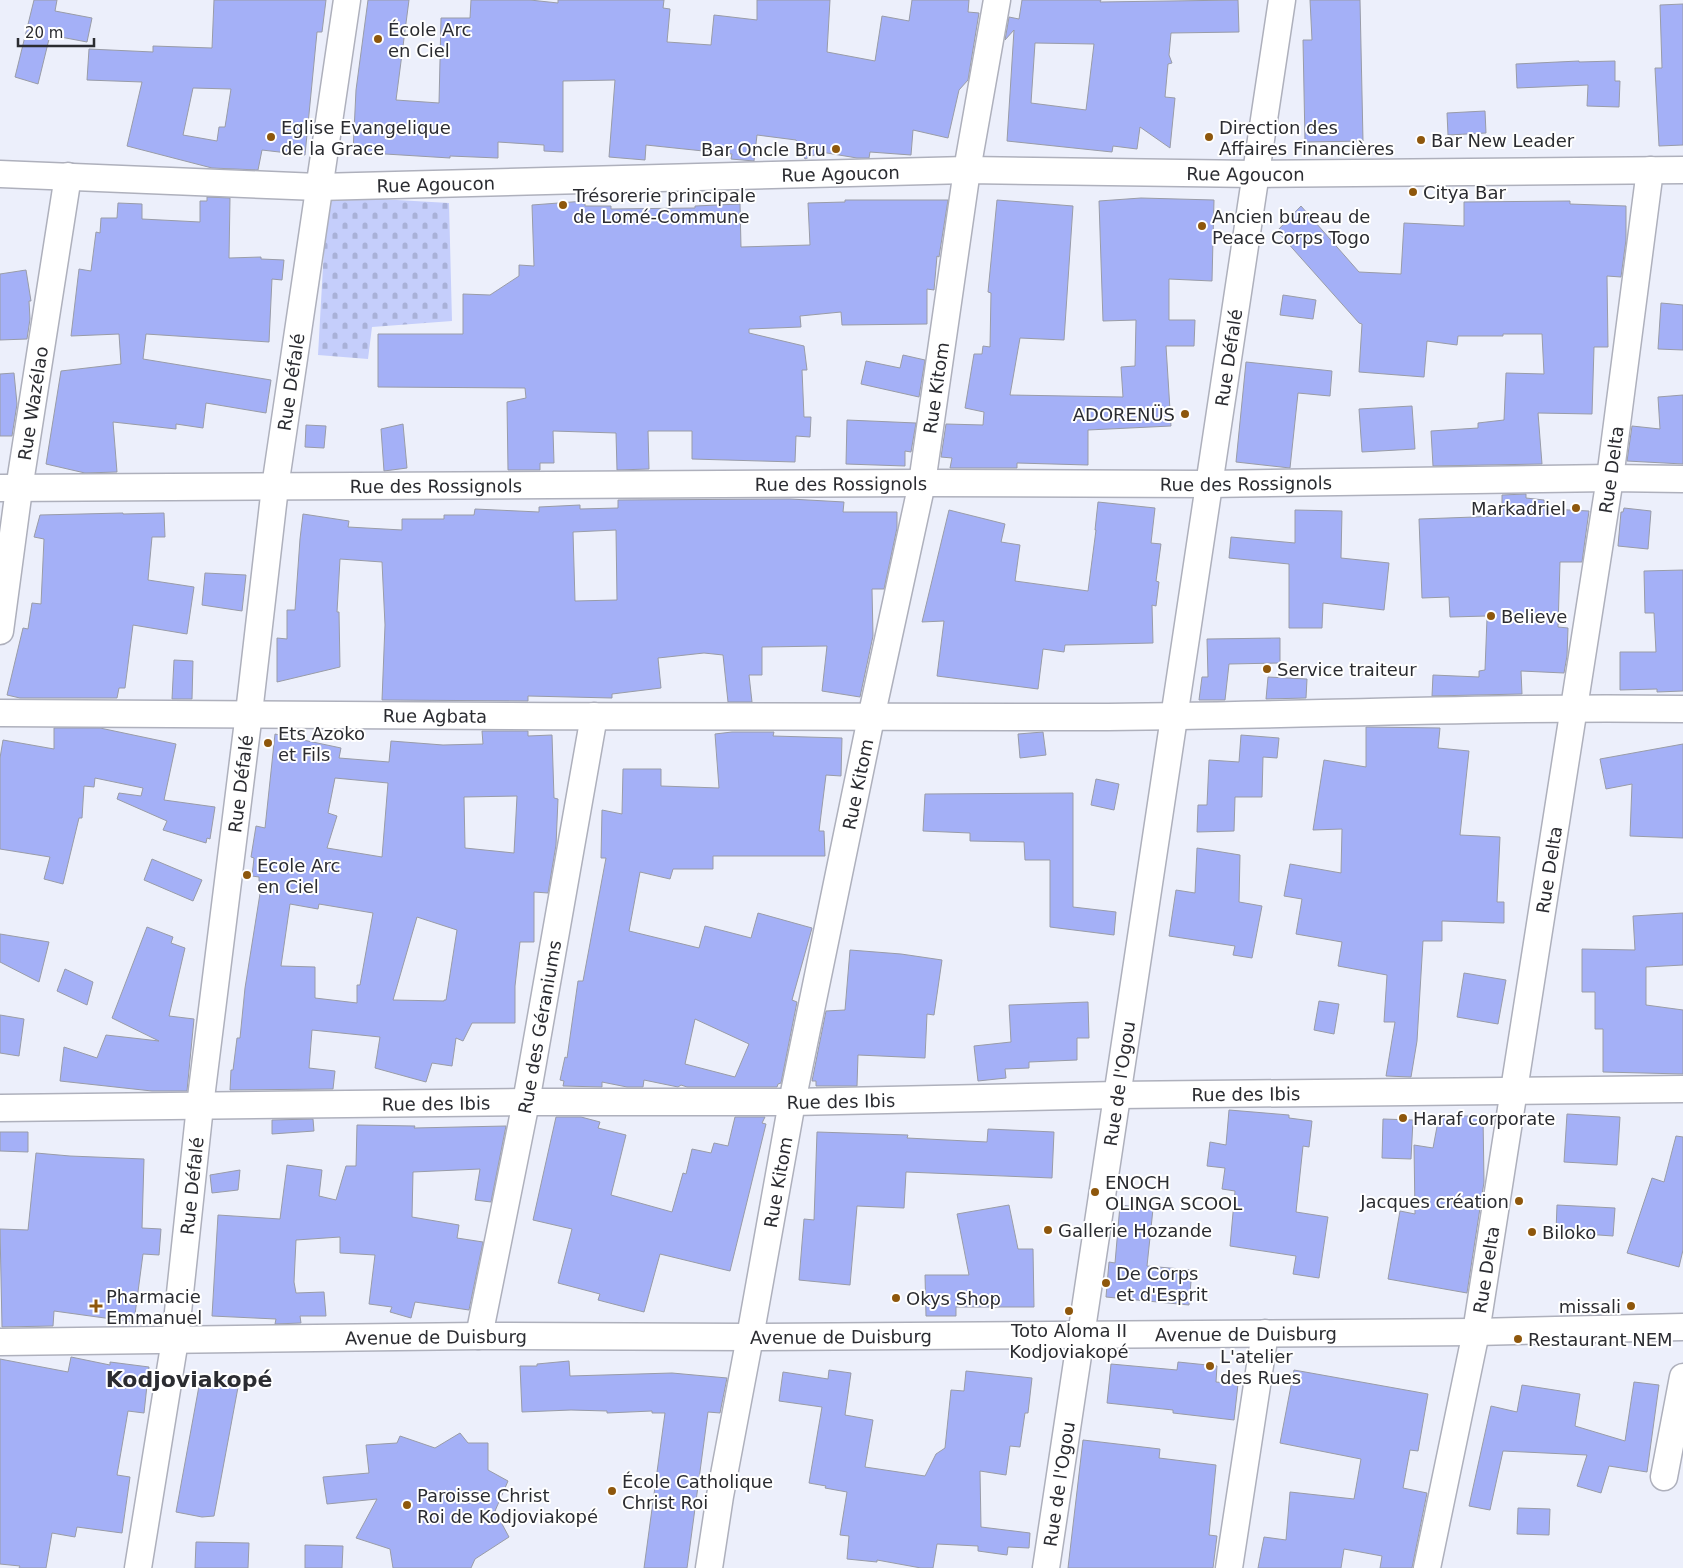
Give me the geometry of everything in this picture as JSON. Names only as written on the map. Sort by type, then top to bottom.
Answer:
[{"type":"street","name":"Rue Défalé","points":[[138,1568],[175,1340],[200,1106],[249,714],[274,487],[346,0]]},
{"type":"street","name":"Rue Kitom","points":[[709,1568],[720,1496],[792,1102],[871,718],[922,483],[967,170],[996,0]]},
{"type":"street","name":"Rue Défalé","points":[[1174,717],[1282,0]]},
{"type":"street","name":"Rue Agoucon","points":[[0,174],[318,187],[967,170],[1256,174],[1683,170]]},
{"type":"street","name":"Rue Delta","points":[[1427,1568],[1476,1332],[1572,708],[1610,478],[1650,170]]},
{"type":"street","name":"Rue Wazélao","points":[[0,631],[10,488],[68,176]]},
{"type":"street","name":"Rue des Rossignols","points":[[10,488],[922,483],[1209,484],[1610,478],[1683,479]]},
{"type":"street","name":"Rue Agbata","points":[[0,713],[871,718],[1174,717],[1572,708],[1683,709]]},
{"type":"street","name":"Rue des Géraniums","points":[[479,1336],[526,1102],[594,716]]},
{"type":"street","name":"Rue de l'Ogou","points":[[1046,1568],[1174,717]]},
{"type":"street","name":"Rue des Ibis","points":[[0,1108],[526,1102],[792,1102],[1117,1095],[1683,1089]]},
{"type":"street","name":"Avenue de Duisburg","points":[[0,1342],[479,1336],[750,1337],[1476,1332],[1683,1328]]},
{"type":"street","points":[[1229,1568],[1265,1333]]},
{"type":"street","points":[[1664,1477],[1683,1378]]},
{"type":"green space","points":[[327,196],[449,203],[452,321],[372,327],[368,359],[318,355]]},
{"type":"building","points":[[34,0],[57,0],[55,11],[92,18],[87,42],[50,35],[38,84],[15,77]]},
{"type":"building","points":[[214,0],[326,0],[322,32],[317,32],[305,155],[262,150],[258,170],[212,168],[127,146],[142,82],[87,80],[89,49],[153,52],[153,46],[212,48]],"holes":[[[193,88],[231,89],[225,127],[219,127],[217,141],[183,135]]]},
{"type":"building","points":[[368,0],[409,0],[396,100],[439,103],[441,18],[470,18],[471,0],[530,0],[558,3],[558,0],[664,0],[663,8],[670,9],[667,42],[711,45],[714,15],[757,20],[757,0],[830,0],[827,52],[875,61],[882,16],[909,21],[912,0],[969,0],[968,12],[979,13],[968,80],[959,90],[948,138],[913,130],[911,155],[870,152],[869,158],[857,158],[821,152],[805,159],[796,140],[757,135],[754,161],[731,159],[732,154],[646,145],[645,160],[609,157],[615,80],[563,81],[563,152],[544,151],[544,145],[498,142],[498,158],[450,156],[450,158],[353,152],[356,90]]},
{"type":"building","points":[[1022,0],[1101,0],[1100,2],[1238,0],[1239,32],[1171,33],[1169,55],[1172,63],[1168,64],[1165,97],[1175,98],[1170,148],[1140,127],[1137,149],[1113,146],[1112,152],[1007,141],[1014,30],[1005,40],[1009,17],[1019,19]],"holes":[[[1035,43],[1094,44],[1086,110],[1031,103]]]},
{"type":"building","points":[[1310,0],[1360,0],[1363,141],[1305,142],[1303,40],[1312,40]]},
{"type":"building","points":[[1683,4],[1683,145],[1659,146],[1655,68],[1662,68],[1660,5]]},
{"type":"building","points":[[1615,61],[1615,81],[1620,81],[1619,107],[1587,106],[1588,85],[1517,88],[1516,64]]},
{"type":"building","points":[[1485,111],[1486,133],[1448,135],[1447,113]]},
{"type":"building","points":[[207,197],[230,198],[229,258],[261,257],[261,259],[284,260],[282,280],[272,279],[269,342],[146,334],[143,359],[271,380],[266,413],[206,403],[203,428],[176,424],[176,429],[113,422],[117,472],[85,473],[46,464],[61,371],[121,364],[119,334],[71,336],[79,269],[91,271],[96,232],[100,233],[101,218],[117,218],[118,203],[142,204],[142,219],[200,222],[200,201],[207,201]]},
{"type":"building","points":[[1141,198],[1214,200],[1212,281],[1169,279],[1169,320],[1195,320],[1194,346],[1166,346],[1171,426],[1088,430],[1088,465],[1017,463],[1017,468],[950,468],[952,458],[941,457],[946,424],[983,425],[984,412],[965,408],[974,354],[982,354],[983,346],[990,347],[991,293],[988,292],[997,200],[1073,206],[1064,340],[1020,338],[1010,395],[1123,397],[1121,367],[1135,366],[1136,320],[1103,321],[1099,201]]},
{"type":"building","points":[[845,200],[948,200],[939,257],[937,256],[934,290],[927,289],[927,324],[842,325],[841,312],[800,316],[801,327],[749,329],[749,333],[804,346],[807,370],[802,370],[804,417],[811,417],[810,437],[796,436],[795,462],[692,459],[692,431],[648,431],[649,469],[617,470],[616,433],[553,431],[554,463],[540,463],[540,470],[508,470],[507,402],[526,398],[525,388],[378,387],[378,334],[463,334],[463,294],[490,295],[519,276],[519,265],[534,266],[532,205],[585,201],[585,206],[611,206],[611,209],[695,208],[695,206],[740,204],[741,247],[810,245],[808,203],[845,202]]},
{"type":"building","points":[[1570,201],[1570,204],[1626,206],[1626,240],[1621,277],[1607,276],[1608,347],[1594,347],[1592,414],[1538,413],[1542,464],[1433,466],[1431,431],[1478,428],[1478,423],[1504,420],[1506,373],[1544,374],[1542,334],[1458,336],[1457,345],[1427,341],[1424,377],[1359,372],[1362,324],[1359,323],[1277,231],[1301,206],[1359,272],[1401,274],[1404,223],[1464,226],[1464,202]]},
{"type":"building","points":[[26,270],[31,301],[29,301],[30,319],[27,339],[0,340],[0,274]]},
{"type":"building","points":[[1283,295],[1316,300],[1313,319],[1280,315]]},
{"type":"building","points":[[1661,303],[1683,305],[1683,350],[1658,349]]},
{"type":"building","points":[[903,355],[925,360],[919,397],[861,384],[866,361],[900,368]]},
{"type":"building","points":[[1246,362],[1332,371],[1330,396],[1298,393],[1290,468],[1236,462]]},
{"type":"building","points":[[14,373],[17,404],[12,436],[0,436],[0,374]]},
{"type":"building","points":[[1683,395],[1683,464],[1627,461],[1632,426],[1660,429],[1658,397]]},
{"type":"building","points":[[1412,406],[1415,449],[1362,452],[1359,409]]},
{"type":"building","points":[[847,420],[916,423],[911,452],[905,451],[905,466],[846,464]]},
{"type":"building","points":[[403,424],[407,468],[384,471],[381,429]]},
{"type":"building","points":[[306,425],[326,426],[324,448],[305,447]]},
{"type":"building","points":[[1526,494],[1526,498],[1544,500],[1545,507],[1550,507],[1550,509],[1589,511],[1582,562],[1560,562],[1558,627],[1568,628],[1564,673],[1521,671],[1522,694],[1432,696],[1433,675],[1479,677],[1479,671],[1485,670],[1487,616],[1450,617],[1449,597],[1422,598],[1419,519],[1502,516],[1502,495]]},
{"type":"building","points":[[790,499],[844,502],[843,512],[897,512],[897,528],[884,589],[872,589],[873,636],[860,697],[822,691],[827,646],[762,647],[762,675],[749,675],[752,702],[728,702],[723,655],[704,653],[658,658],[661,688],[612,694],[612,698],[528,696],[528,701],[382,700],[385,625],[382,562],[340,559],[337,612],[339,612],[340,667],[277,682],[277,638],[287,639],[287,610],[295,610],[303,514],[349,521],[348,527],[402,530],[402,519],[444,519],[444,515],[474,515],[475,509],[539,512],[539,507],[580,505],[580,509],[618,508],[618,500]],"holes":[[[616,530],[617,600],[575,601],[573,532]]]},
{"type":"building","points":[[1098,502],[1155,508],[1151,543],[1161,544],[1156,581],[1159,582],[1156,606],[1152,605],[1153,643],[1065,645],[1064,652],[1043,649],[1038,689],[937,676],[944,621],[922,622],[949,510],[1005,524],[1001,542],[1020,545],[1015,581],[1088,591]]},
{"type":"building","points":[[1624,508],[1651,511],[1648,549],[1618,546],[1621,512],[1623,512]]},
{"type":"building","points":[[1295,510],[1342,511],[1341,558],[1389,563],[1384,610],[1323,603],[1322,628],[1289,628],[1289,564],[1229,558],[1231,537],[1295,543]]},
{"type":"building","points":[[164,513],[165,537],[152,537],[148,580],[194,587],[187,634],[133,625],[125,688],[119,688],[117,698],[20,698],[7,695],[23,628],[28,629],[32,603],[41,604],[44,539],[34,537],[40,515]]},
{"type":"building","points":[[1683,570],[1683,691],[1657,692],[1657,689],[1620,690],[1620,652],[1656,652],[1654,613],[1645,613],[1644,571]]},
{"type":"building","points":[[205,573],[246,575],[242,611],[202,605]]},
{"type":"building","points":[[1280,638],[1280,663],[1229,664],[1225,700],[1199,700],[1202,677],[1208,677],[1207,639]]},
{"type":"building","points":[[174,660],[193,661],[192,699],[172,699]]},
{"type":"building","points":[[1268,677],[1307,679],[1306,698],[1266,699]]},
{"type":"building","points":[[1366,727],[1440,728],[1438,748],[1469,751],[1460,835],[1500,837],[1497,902],[1504,902],[1504,923],[1442,921],[1442,941],[1423,941],[1417,1041],[1411,1077],[1386,1076],[1395,1022],[1384,1022],[1387,975],[1338,966],[1342,942],[1296,934],[1302,899],[1284,896],[1290,864],[1341,873],[1342,829],[1313,830],[1324,760],[1366,767]]},
{"type":"building","points":[[54,728],[100,728],[176,744],[164,800],[215,807],[210,839],[207,838],[206,843],[163,830],[167,821],[117,799],[119,793],[141,796],[143,788],[95,778],[94,787],[84,786],[82,818],[79,818],[63,884],[44,879],[50,857],[0,849],[0,758],[3,740],[54,749]]},
{"type":"building","points":[[482,731],[528,731],[528,736],[552,735],[554,798],[558,799],[556,845],[548,893],[534,892],[534,942],[520,942],[515,986],[515,1023],[472,1023],[463,1041],[456,1038],[452,1066],[432,1063],[426,1082],[375,1068],[380,1037],[312,1030],[309,1068],[335,1071],[333,1089],[230,1090],[231,1070],[233,1070],[237,1038],[240,1038],[245,988],[262,881],[259,881],[259,877],[252,876],[254,858],[251,857],[256,826],[265,828],[275,734],[341,748],[339,758],[389,762],[391,741],[443,745],[483,744]],"holes":[[[335,778],[388,783],[382,857],[327,848],[337,816],[328,813]],[[517,796],[514,853],[465,848],[464,797]],[[290,904],[318,909],[319,904],[373,913],[360,985],[357,985],[357,1003],[315,998],[315,967],[281,966]],[[417,917],[457,930],[446,1000],[393,1000]]]},
{"type":"building","points":[[774,732],[773,736],[842,738],[841,776],[826,775],[819,831],[824,831],[825,856],[713,856],[713,869],[673,869],[670,879],[640,872],[629,931],[699,948],[705,926],[751,938],[758,913],[812,928],[792,1000],[797,1002],[781,1083],[777,1087],[687,1087],[681,1085],[678,1087],[644,1080],[643,1087],[627,1087],[602,1082],[602,1087],[563,1086],[564,1081],[560,1080],[565,1057],[567,1058],[578,981],[583,981],[606,858],[601,858],[602,810],[622,814],[623,769],[661,769],[661,786],[719,788],[715,734]],"holes":[[[695,1019],[749,1044],[735,1077],[685,1064]]]},
{"type":"building","points":[[1043,732],[1046,755],[1020,758],[1018,734]]},
{"type":"building","points":[[1241,735],[1279,738],[1277,758],[1263,757],[1262,797],[1235,797],[1234,831],[1197,832],[1198,805],[1207,805],[1209,760],[1239,762]]},
{"type":"building","points":[[1683,744],[1683,838],[1630,836],[1632,784],[1606,789],[1600,759]]},
{"type":"building","points":[[1096,779],[1119,784],[1114,810],[1091,805]]},
{"type":"building","points":[[1073,793],[1073,907],[1116,912],[1114,935],[1050,927],[1050,860],[1025,860],[1024,842],[970,841],[970,833],[923,831],[925,794]]},
{"type":"building","points":[[1197,848],[1240,855],[1239,902],[1262,906],[1252,958],[1233,955],[1235,946],[1169,936],[1176,890],[1195,893]]},
{"type":"building","points":[[152,859],[202,880],[193,901],[144,880]]},
{"type":"building","points":[[1683,913],[1683,965],[1646,967],[1646,1005],[1683,1010],[1683,1074],[1603,1072],[1603,1029],[1595,1029],[1595,992],[1582,992],[1582,949],[1635,950],[1633,916]]},
{"type":"building","points":[[147,927],[173,937],[171,943],[185,948],[169,1016],[194,1019],[187,1091],[152,1091],[60,1081],[64,1047],[97,1058],[106,1035],[159,1041],[112,1018]]},
{"type":"building","points":[[0,934],[49,942],[39,982],[0,962]]},
{"type":"building","points":[[850,950],[901,954],[942,960],[934,1015],[927,1014],[925,1058],[858,1055],[857,1086],[816,1086],[816,1081],[812,1081],[826,1011],[845,1010]]},
{"type":"building","points":[[65,969],[93,982],[87,1005],[57,991]]},
{"type":"building","points":[[1464,973],[1506,980],[1498,1024],[1457,1017]]},
{"type":"building","points":[[1319,1001],[1339,1004],[1334,1034],[1314,1030]]},
{"type":"building","points":[[1088,1002],[1089,1038],[1077,1038],[1077,1060],[1029,1062],[1029,1068],[1005,1069],[1006,1078],[978,1081],[974,1046],[1011,1042],[1009,1005]]},
{"type":"building","points":[[0,1015],[24,1019],[19,1056],[0,1053]]},
{"type":"building","points":[[1229,1110],[1289,1115],[1289,1118],[1312,1121],[1309,1147],[1303,1146],[1296,1212],[1328,1217],[1319,1278],[1293,1274],[1296,1256],[1230,1246],[1235,1191],[1222,1189],[1225,1168],[1207,1166],[1210,1142],[1226,1145]]},
{"type":"building","points":[[1567,1114],[1620,1117],[1617,1165],[1564,1162]]},
{"type":"building","points":[[1439,1116],[1483,1116],[1484,1182],[1467,1293],[1388,1279],[1400,1211],[1415,1214],[1414,1145],[1433,1148]]},
{"type":"building","points":[[556,1117],[581,1117],[600,1122],[598,1128],[626,1135],[611,1195],[672,1212],[683,1173],[686,1174],[692,1149],[711,1153],[714,1143],[728,1146],[735,1117],[765,1117],[762,1123],[766,1124],[730,1271],[660,1254],[644,1312],[598,1300],[600,1294],[558,1283],[572,1229],[533,1220]]},
{"type":"building","points":[[313,1119],[314,1131],[272,1134],[272,1120]]},
{"type":"building","points":[[1383,1119],[1413,1120],[1411,1159],[1382,1158]]},
{"type":"building","points":[[357,1125],[415,1126],[414,1128],[506,1126],[491,1202],[475,1200],[480,1169],[413,1172],[412,1217],[459,1225],[457,1238],[483,1242],[469,1310],[415,1302],[411,1318],[390,1312],[392,1307],[369,1304],[375,1255],[340,1253],[340,1237],[296,1240],[294,1282],[296,1293],[324,1292],[326,1316],[300,1316],[301,1323],[275,1324],[276,1319],[212,1316],[218,1215],[280,1219],[287,1165],[322,1170],[319,1196],[336,1200],[346,1166],[356,1166]]},
{"type":"building","points":[[988,1129],[1054,1132],[1052,1178],[906,1172],[904,1208],[857,1206],[850,1285],[799,1280],[804,1219],[814,1220],[817,1132],[908,1135],[907,1138],[987,1142]]},
{"type":"building","points":[[0,1132],[28,1132],[28,1152],[0,1151]]},
{"type":"building","points":[[1676,1136],[1683,1137],[1683,1250],[1679,1267],[1627,1253],[1652,1178],[1664,1182]]},
{"type":"building","points":[[36,1153],[144,1159],[142,1228],[161,1229],[159,1255],[143,1254],[134,1322],[54,1311],[53,1326],[2,1327],[0,1229],[28,1230]]},
{"type":"building","points":[[240,1170],[238,1190],[212,1193],[210,1175]]},
{"type":"building","points":[[1009,1205],[1018,1249],[1033,1249],[1034,1307],[956,1307],[956,1316],[926,1316],[925,1275],[969,1275],[957,1214]]},
{"type":"building","points":[[1120,1205],[1153,1209],[1147,1266],[1192,1270],[1189,1305],[1106,1297],[1109,1262],[1115,1263]]},
{"type":"building","points":[[1557,1205],[1615,1208],[1613,1236],[1556,1232]]},
{"type":"building","points":[[71,1357],[110,1365],[110,1362],[149,1367],[144,1413],[128,1411],[117,1475],[130,1477],[122,1533],[77,1527],[75,1537],[52,1533],[46,1568],[19,1568],[20,1566],[0,1564],[0,1359],[68,1372]]},
{"type":"building","points":[[569,1361],[570,1376],[672,1373],[727,1378],[720,1413],[708,1412],[687,1568],[644,1568],[665,1413],[652,1413],[652,1411],[607,1413],[607,1411],[571,1410],[522,1412],[520,1366],[537,1366],[537,1364]]},
{"type":"building","points":[[1178,1362],[1217,1366],[1216,1382],[1238,1384],[1234,1420],[1173,1413],[1173,1410],[1107,1403],[1111,1364],[1177,1370]]},
{"type":"building","points":[[829,1370],[851,1373],[845,1415],[873,1420],[865,1467],[925,1476],[936,1454],[945,1448],[951,1390],[964,1391],[966,1371],[1032,1378],[1028,1413],[1025,1413],[1020,1447],[1010,1446],[1006,1475],[980,1471],[981,1527],[1030,1533],[1029,1548],[1008,1547],[1007,1555],[978,1551],[978,1546],[937,1544],[933,1568],[921,1568],[877,1560],[877,1562],[847,1559],[849,1536],[840,1535],[847,1492],[809,1483],[822,1407],[779,1401],[783,1372],[828,1379]]},
{"type":"building","points":[[1294,1370],[1428,1394],[1418,1451],[1410,1450],[1403,1488],[1427,1493],[1412,1568],[1380,1568],[1382,1556],[1344,1549],[1341,1568],[1258,1568],[1264,1537],[1286,1540],[1290,1492],[1354,1499],[1361,1459],[1280,1443]]},
{"type":"building","points":[[201,1375],[239,1382],[214,1516],[202,1517],[176,1512]]},
{"type":"building","points":[[1634,1382],[1659,1385],[1647,1472],[1609,1466],[1601,1493],[1577,1486],[1587,1455],[1503,1451],[1490,1510],[1469,1506],[1491,1406],[1517,1412],[1522,1385],[1580,1394],[1575,1426],[1625,1441]]},
{"type":"building","points":[[460,1433],[468,1443],[488,1443],[488,1470],[508,1481],[495,1511],[509,1537],[475,1559],[471,1568],[393,1568],[390,1549],[356,1538],[377,1499],[327,1504],[323,1477],[369,1473],[366,1445],[397,1443],[400,1436],[435,1448]]},
{"type":"building","points":[[1083,1440],[1160,1449],[1159,1458],[1216,1465],[1209,1535],[1217,1536],[1213,1568],[1068,1568]]},
{"type":"building","points":[[1518,1508],[1550,1509],[1549,1535],[1517,1534]]},
{"type":"building","points":[[196,1542],[249,1543],[248,1568],[195,1568]]},
{"type":"building","points":[[305,1545],[343,1546],[342,1568],[305,1568]]},
{"type":"place","name":"École Arc en Ciel","points":[[378,39]]},
{"type":"place","name":"Eglise Evangelique de la Grace","points":[[271,137]]},
{"type":"place","name":"Direction des Affaires Financières","points":[[1209,137]]},
{"type":"place","name":"Bar New Leader","points":[[1421,140]]},
{"type":"place","name":"Bar Oncle Bru","points":[[836,149]]},
{"type":"place","name":"Citya Bar","points":[[1413,192]]},
{"type":"place","name":"Trésorerie principale de Lomé-Commune","points":[[563,205]]},
{"type":"place","name":"Ancien bureau de Peace Corps Togo","points":[[1202,226]]},
{"type":"place","name":"ADORENÜS","points":[[1185,414]]},
{"type":"place","name":"Markadriel","points":[[1576,508]]},
{"type":"place","name":"Believe","points":[[1491,616]]},
{"type":"place","name":"Service traiteur","points":[[1267,669]]},
{"type":"place","name":"Ets Azoko et Fils","points":[[268,743]]},
{"type":"place","name":"Ecole Arc en Ciel","points":[[247,875]]},
{"type":"place","name":"Haraf corporate","points":[[1403,1118]]},
{"type":"place","name":"ENOCH OLINGA SCOOL","points":[[1095,1192]]},
{"type":"place","name":"Jacques création","points":[[1519,1201]]},
{"type":"place","name":"Gallerie Hozande","points":[[1048,1230]]},
{"type":"place","name":"Biloko","points":[[1532,1232]]},
{"type":"place","name":"De Corps et d'Esprit","points":[[1106,1283]]},
{"type":"place","name":"Okys Shop","points":[[896,1298]]},
{"type":"place","name":"Pharmacie Emmanuel","points":[[96,1306]]},
{"type":"place","name":"missali","points":[[1631,1306]]},
{"type":"place","name":"Toto Aloma II Kodjoviakopé","points":[[1069,1311]]},
{"type":"place","name":"Restaurant NEM","points":[[1518,1339]]},
{"type":"place","name":"L'atelier des Rues","points":[[1210,1366]]},
{"type":"place","name":"École Catholique Christ Roi","points":[[612,1491]]},
{"type":"place","name":"Paroisse Christ Roi de Kodjoviakopé","points":[[407,1505]]},
{"type":"district","name":"Kodjoviakopé","points":[[189,1379]]}]
